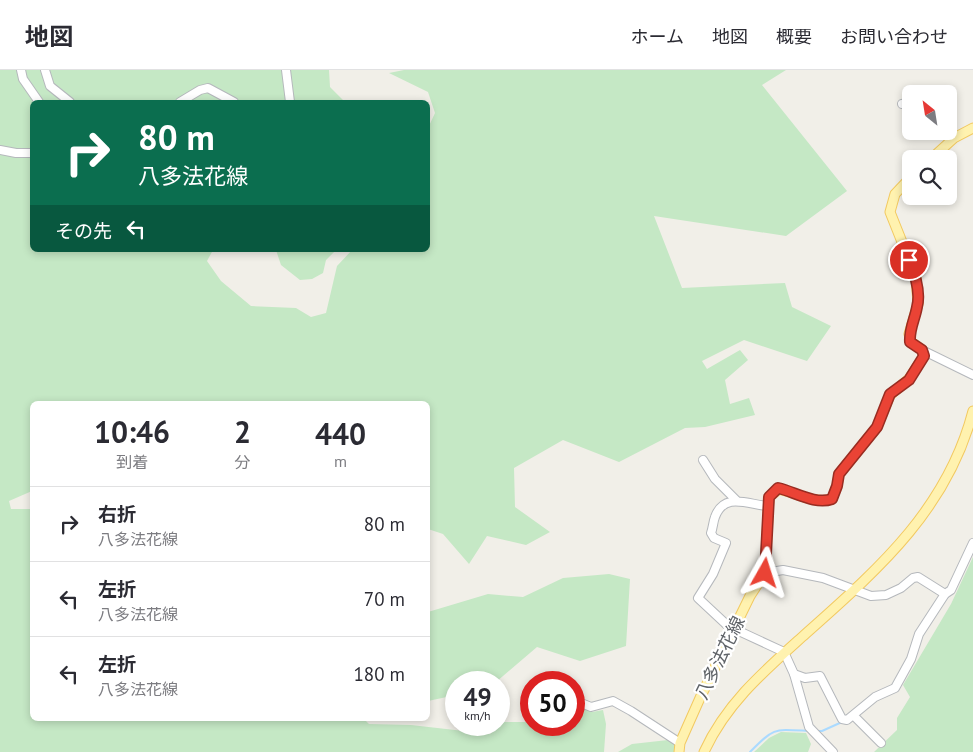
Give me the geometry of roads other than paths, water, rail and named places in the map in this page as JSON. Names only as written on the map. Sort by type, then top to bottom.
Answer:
[{"type":"main road","points":[[958,136],[972,131]]},
{"type":"main road","points":[[941,150],[952,140]]},
{"type":"main road","points":[[765,573],[767,506],[769,497],[778,488],[806,498],[826,501],[832,499],[839,474],[877,427],[890,394],[909,380],[924,356],[922,350],[910,342],[909,334],[918,304],[916,277],[890,212],[895,194],[902,187]]},
{"type":"main road","name":"八多法花線","points":[[704,752],[721,718],[737,698],[784,652],[854,591],[915,528],[936,498],[958,455],[973,411]]},
{"type":"main road","name":"八多法花線","points":[[679,748],[750,596],[765,573]]},
{"type":"street","points":[[22,70],[23,79],[38,100]]},
{"type":"street","points":[[45,70],[50,86],[68,100]]},
{"type":"street","points":[[286,70],[290,100]]},
{"type":"street","points":[[183,100],[200,90],[208,88],[230,100]]},
{"type":"street","points":[[0,150],[30,153]]},
{"type":"street","points":[[922,350],[973,375]]},
{"type":"street","points":[[703,460],[715,479],[736,500]]},
{"type":"street","points":[[767,506],[736,500],[724,505],[715,516],[711,533],[714,538],[726,543],[713,574],[698,598],[735,630],[784,652],[794,674],[809,727],[833,752]]},
{"type":"street","points":[[794,674],[805,678],[820,676],[842,719],[846,720],[854,716],[875,697],[895,688],[911,659],[919,634],[945,594],[950,590],[973,542]]},
{"type":"street","points":[[765,573],[784,570],[823,578],[871,596],[886,595],[901,588],[913,578],[918,577],[945,594]]},
{"type":"street","points":[[585,705],[591,707],[613,702],[631,710],[679,748]]},
{"type":"street","points":[[854,716],[881,743]]},
{"type":"waterway","points":[[943,603],[949,595]]},
{"type":"waterway","points":[[816,731],[822,731],[842,722]]},
{"type":"waterway","points":[[750,752],[776,731],[809,731]]}]
